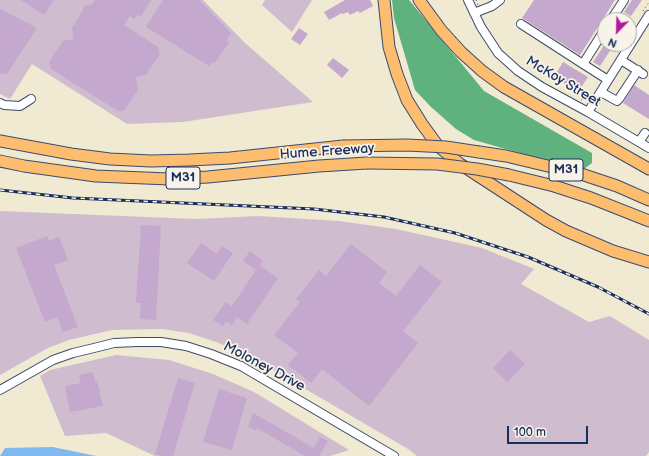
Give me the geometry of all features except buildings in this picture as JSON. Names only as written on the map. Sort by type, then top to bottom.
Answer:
[{"type":"highway","points":[[384,0],[389,47],[397,74],[407,100],[438,146],[460,164],[566,231],[600,246],[649,262]]},
{"type":"highway","points":[[419,0],[461,52],[504,87],[649,169]]},
{"type":"highway","name":"Hume Freeway","points":[[0,141],[71,154],[110,159],[151,161],[230,158],[342,146],[407,145],[446,147],[506,156],[581,174],[617,186],[649,200]]},
{"type":"highway","name":"Hume Freeway","points":[[0,160],[32,167],[96,176],[169,179],[208,177],[319,166],[437,164],[509,175],[554,186],[591,198],[649,222]]},
{"type":"street","name":"McKoy Street","points":[[468,0],[477,11],[481,27],[498,53],[518,71],[542,87],[649,148]]},
{"type":"street","points":[[477,11],[492,6],[500,0]]},
{"type":"street","points":[[616,12],[624,0]]},
{"type":"street","points":[[588,112],[649,15]]},
{"type":"street","points":[[521,24],[608,80]]},
{"type":"street","points":[[583,64],[597,42]]},
{"type":"street","points":[[601,92],[617,101],[640,72],[621,60]]},
{"type":"street","points":[[0,103],[4,105],[20,106],[31,99]]},
{"type":"street","points":[[639,142],[645,133]]},
{"type":"street","name":"Moloney Drive","points":[[0,390],[53,360],[73,353],[114,343],[161,342],[186,346],[241,366],[394,456]]},
{"type":"path","points":[[476,0],[477,11]]},
{"type":"path","points":[[580,100],[590,96]]},
{"type":"shaded area","points":[[0,0],[203,0],[245,43],[313,102],[183,122],[127,124],[32,64],[10,99],[0,94]]},
{"type":"shaded area","points":[[265,0],[312,0],[292,32],[262,5]]},
{"type":"shaded area","points":[[0,211],[196,219],[258,216],[339,221],[396,229],[482,248],[534,269],[521,284],[589,322],[610,316],[649,340],[649,452],[646,456],[417,456],[408,449],[247,355],[189,333],[162,329],[112,330],[69,340],[48,348],[0,375]]},
{"type":"shaded area","points":[[116,355],[169,360],[213,374],[254,392],[349,450],[330,456],[155,456],[106,433],[65,436],[40,376],[50,370]]},
{"type":"green space","points":[[392,0],[409,0],[484,91],[592,153],[592,163],[584,169],[527,155],[474,140],[456,129],[431,107],[415,90],[394,18]]},
{"type":"water","points":[[53,447],[96,456],[0,456],[5,448]]},
{"type":"railway","points":[[0,190],[73,198],[314,209],[384,217],[455,233],[528,257],[598,287],[649,314]]}]
